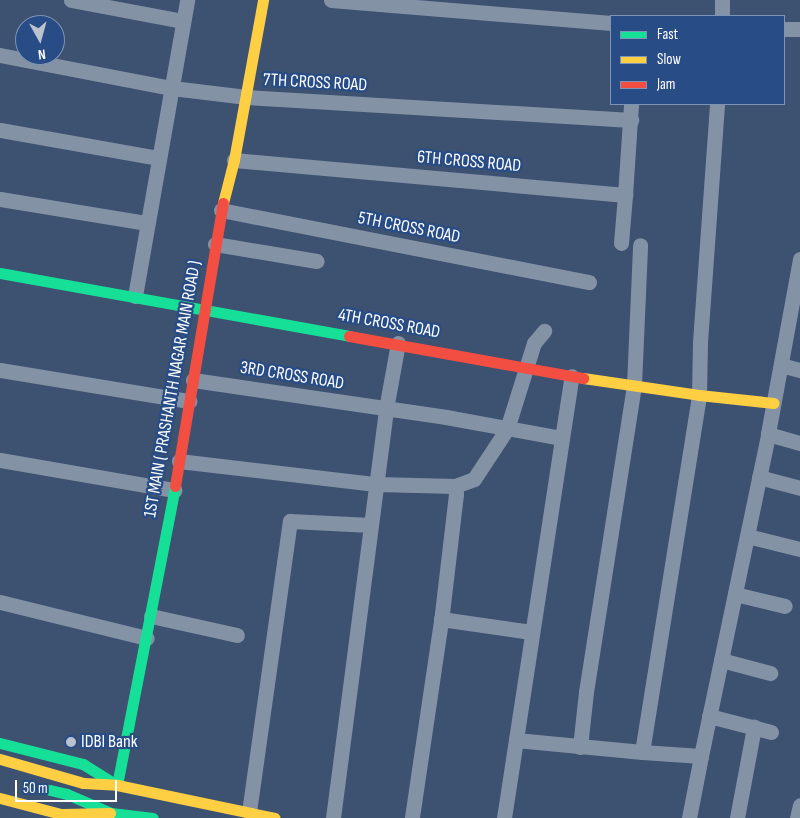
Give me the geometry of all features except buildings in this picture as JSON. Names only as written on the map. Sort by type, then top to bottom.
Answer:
[{"type":"street","points":[[71,0],[182,21]]},
{"type":"street","points":[[134,296],[187,0]]},
{"type":"street","name":"1ST MAIN ( PRASHANTH NAGAR MAIN ROAD )","points":[[117,785],[147,638],[174,490],[221,210],[234,160],[263,0]]},
{"type":"street","points":[[330,0],[610,23]]},
{"type":"street","points":[[722,0],[722,15]]},
{"type":"street","points":[[785,29],[800,29]]},
{"type":"street","name":"7TH CROSS ROAD","points":[[0,55],[172,88],[246,97],[631,120]]},
{"type":"street","points":[[620,243],[632,105]]},
{"type":"street","points":[[642,752],[699,395],[700,342],[717,105]]},
{"type":"street","points":[[0,130],[158,158]]},
{"type":"street","name":"6TH CROSS ROAD","points":[[234,160],[625,195]]},
{"type":"street","points":[[0,200],[146,223]]},
{"type":"street","name":"5TH CROSS ROAD","points":[[221,210],[589,282]]},
{"type":"street","points":[[215,244],[317,261]]},
{"type":"street","points":[[580,747],[586,692],[634,385],[640,245]]},
{"type":"street","points":[[689,818],[781,365],[796,310],[800,260]]},
{"type":"street","name":"4TH CROSS ROAD","points":[[0,273],[398,343],[572,376],[699,395],[774,403]]},
{"type":"street","points":[[179,461],[376,484],[455,486],[474,479],[506,429],[534,343],[544,331]]},
{"type":"street","points":[[333,818],[386,409],[398,343]]},
{"type":"street","points":[[781,365],[800,370]]},
{"type":"street","points":[[0,370],[188,401]]},
{"type":"street","points":[[504,818],[572,376]]},
{"type":"street","name":"3RD CROSS ROAD","points":[[193,380],[446,417],[562,438]]},
{"type":"street","points":[[768,434],[800,443]]},
{"type":"street","points":[[0,460],[174,490]]},
{"type":"street","points":[[759,477],[800,488]]},
{"type":"street","points":[[412,818],[441,619],[456,494],[455,486]]},
{"type":"street","points":[[249,812],[290,521],[371,525]]},
{"type":"street","points":[[747,536],[800,549]]},
{"type":"street","points":[[735,594],[784,606]]},
{"type":"street","points":[[0,602],[147,638]]},
{"type":"street","points":[[151,616],[237,635]]},
{"type":"street","points":[[441,619],[532,632]]},
{"type":"street","points":[[721,660],[770,673]]},
{"type":"street","points":[[709,716],[770,732]]},
{"type":"street","points":[[737,818],[754,728]]},
{"type":"street","points":[[516,740],[701,756]]},
{"type":"street","points":[[0,743],[83,764],[117,785]]},
{"type":"street","points":[[0,759],[83,783],[117,785],[275,818]]},
{"type":"street","points":[[38,786],[66,794],[111,813]]},
{"type":"street","points":[[0,798],[60,814],[111,813],[153,818]]},
{"type":"street","points":[[797,818],[800,805]]},
{"type":"traffic: fast","points":[[0,273],[349,336]]},
{"type":"traffic: fast","points":[[0,743],[83,764],[117,785],[175,486]]},
{"type":"traffic: fast","points":[[50,790],[67,794],[111,813],[153,818]]},
{"type":"traffic: slow","points":[[223,203],[234,160],[263,0]]},
{"type":"traffic: slow","points":[[583,378],[699,395],[774,403]]},
{"type":"traffic: slow","points":[[0,759],[83,783],[117,785],[275,818]]},
{"type":"traffic: slow","points":[[0,798],[61,814],[110,813]]},
{"type":"traffic: jam","points":[[175,486],[223,203]]},
{"type":"traffic: jam","points":[[349,336],[583,378]]},
{"type":"place","name":"IDBI Bank","points":[[71,742]]}]
